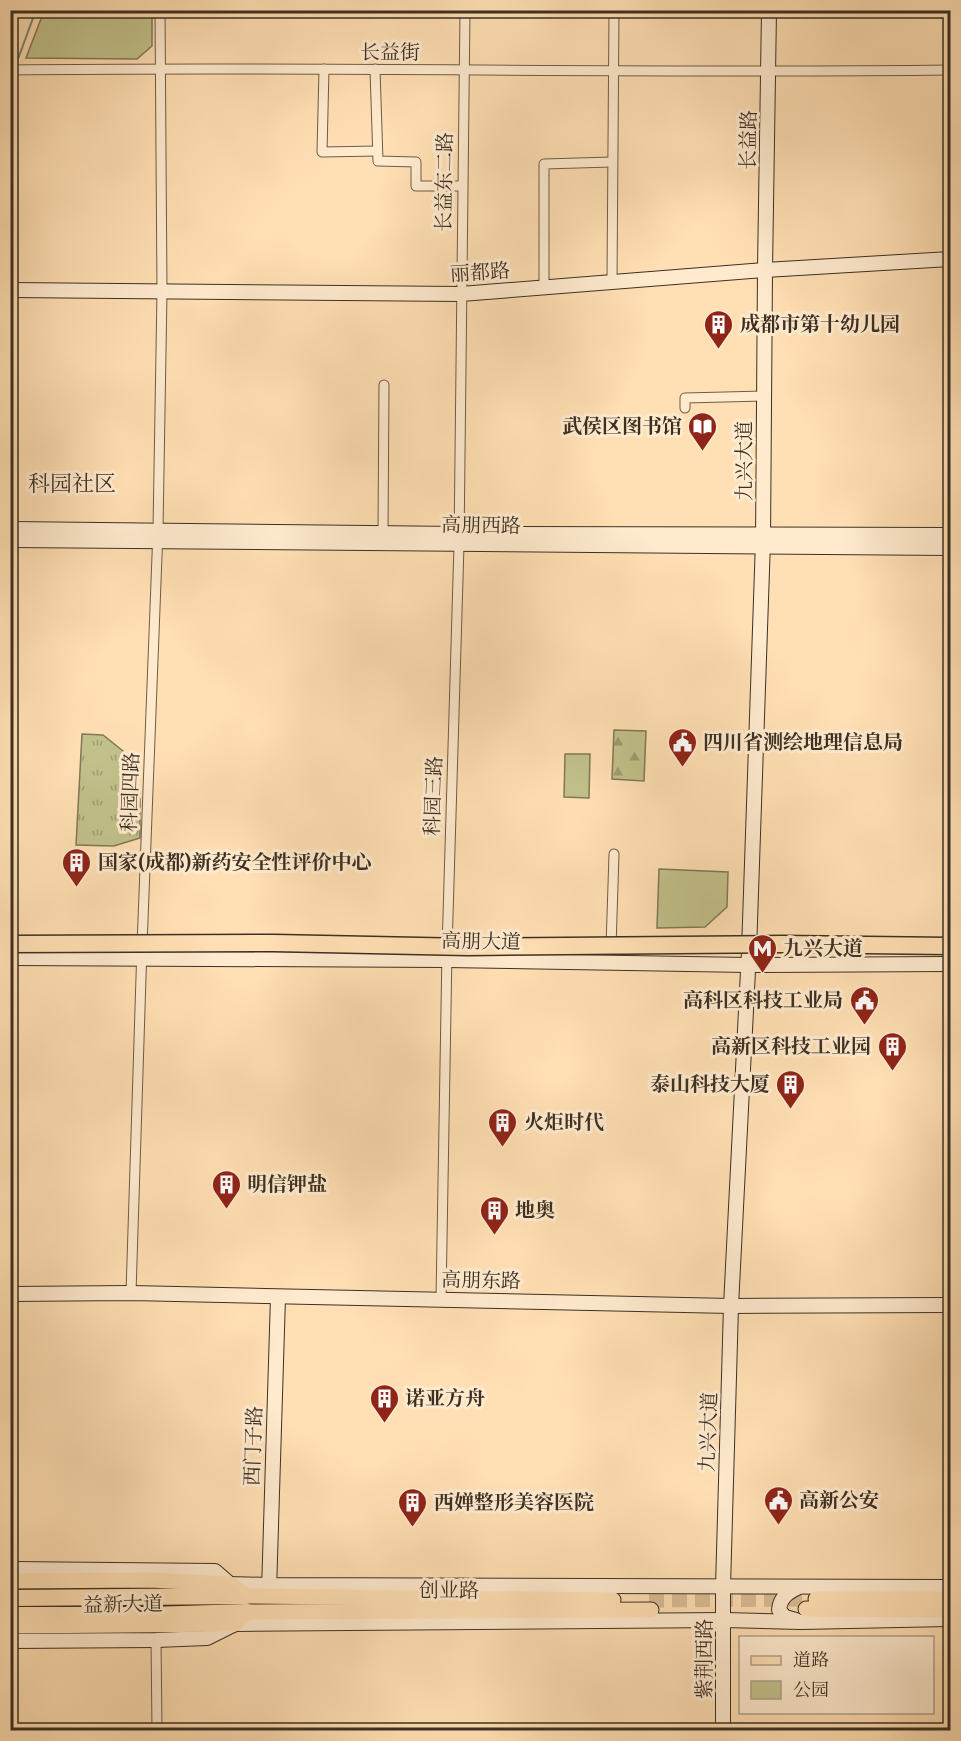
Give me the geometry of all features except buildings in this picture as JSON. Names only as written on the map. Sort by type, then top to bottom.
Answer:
[{"type":"highway","points":[[447,955],[503,941],[547,939],[738,938],[782,944]]},
{"type":"highway","points":[[10,945],[177,943],[601,947],[782,944],[951,946]]},
{"type":"highway","points":[[10,1598],[150,1588],[243,1611]]},
{"type":"highway","points":[[10,1615],[149,1620],[243,1611]]},
{"type":"main road","name":"益新大道","points":[[10,1581],[150,1588],[230,1584]]},
{"type":"main road","points":[[230,1584],[243,1611]]},
{"type":"main road","name":"创业路","points":[[269,1591],[650,1605],[243,1611],[269,1591]]},
{"type":"main road","points":[[802,1604],[951,1599]]},
{"type":"main road","points":[[802,1604],[951,1610]]},
{"type":"main road","name":"益新大道","points":[[10,1626],[149,1620]]},
{"type":"street","name":"科园四路","points":[[131,1293],[158,535],[162,292],[160,10]]},
{"type":"street","name":"长益东二路","points":[[461,294],[465,10]]},
{"type":"street","points":[[612,281],[614,10]]},
{"type":"street","name":"长益路","points":[[765,270],[769,10]]},
{"type":"street","points":[[324,69],[322,152],[377,151]]},
{"type":"street","name":"长益街","points":[[14,70],[375,69],[769,72],[951,70]]},
{"type":"street","points":[[375,69],[378,161],[416,162],[416,186],[462,186]]},
{"type":"street","points":[[543,287],[544,164],[612,162]]},
{"type":"street","name":"丽都路","points":[[10,290],[461,294],[765,270],[951,259]]},
{"type":"street","name":"九兴大道","points":[[723,1587],[731,1306],[748,958],[763,541],[765,270]]},
{"type":"street","name":"科园三路","points":[[441,1299],[447,955],[459,539],[461,294]]},
{"type":"street","points":[[384,384],[384,533]]},
{"type":"street","points":[[685,408],[685,398],[713,402],[764,396]]},
{"type":"street","name":"高朋西路","points":[[10,529],[158,535],[763,541],[951,548]]},
{"type":"street","name":"高朋西路","points":[[10,540],[158,535],[384,533],[459,539]]},
{"type":"street","name":"高朋西路","points":[[763,541],[951,535]]},
{"type":"street","points":[[610,950],[615,854]]},
{"type":"street","name":"高朋大道","points":[[10,945],[142,952],[748,958],[951,964]]},
{"type":"street","name":"高朋大道","points":[[447,955],[610,950],[748,958],[951,952]]},
{"type":"street","name":"高朋大道","points":[[10,958],[142,952]]},
{"type":"street","name":"高朋东路","points":[[10,1294],[131,1293],[731,1306],[951,1305]]},
{"type":"street","name":"西门子路","points":[[269,1591],[278,1297]]},
{"type":"street","points":[[10,1569],[215,1571],[230,1584],[269,1591],[723,1587],[802,1604],[951,1619]]},
{"type":"street","name":"紫荆西路","points":[[723,1587],[723,1731]]},
{"type":"street","points":[[10,1641],[207,1638],[243,1611],[724,1620],[802,1604],[951,1587]]},
{"type":"street","points":[[156,1640],[157,1731]]},
{"type":"green space","points":[[44,11],[152,11],[152,46],[137,59],[26,58]]},
{"type":"green space","points":[[614,730],[646,731],[644,781],[612,779]]},
{"type":"green space","points":[[82,734],[103,735],[133,759],[131,780],[140,791],[140,838],[114,846],[76,845]]},
{"type":"green space","points":[[565,754],[590,754],[589,798],[564,797]]},
{"type":"green space","points":[[659,869],[728,872],[727,907],[705,927],[657,928]]},
{"type":"waterway","points":[[15,67],[36,10]]},
{"type":"waterway","points":[[10,78],[13,72]]},
{"type":"tunnel","points":[[649,1600],[806,1599]]},
{"type":"place","name":"成都市第十幼儿园","points":[[719,350]]},
{"type":"place","name":"武侯区图书馆","points":[[703,452]]},
{"type":"place","name":"四川省测绘地理信息局","points":[[682,768]]},
{"type":"place","name":"国家(成都)新药安全性评价中心","points":[[77,888]]},
{"type":"place","name":"九兴大道","points":[[762,974]]},
{"type":"place","name":"高科区科技工业局","points":[[864,1026]]},
{"type":"place","name":"高新区科技工业园","points":[[892,1072]]},
{"type":"place","name":"泰山科技大厦","points":[[791,1110]]},
{"type":"place","name":"火炬时代","points":[[503,1148]]},
{"type":"place","name":"明信钾盐","points":[[226,1210]]},
{"type":"place","name":"地奥","points":[[494,1236]]},
{"type":"place","name":"诺亚方舟","points":[[384,1424]]},
{"type":"place","name":"高新公安","points":[[778,1526]]},
{"type":"place","name":"西婵整形美容医院","points":[[413,1528]]},
{"type":"district","name":"科园社区","points":[[72,483]]}]
